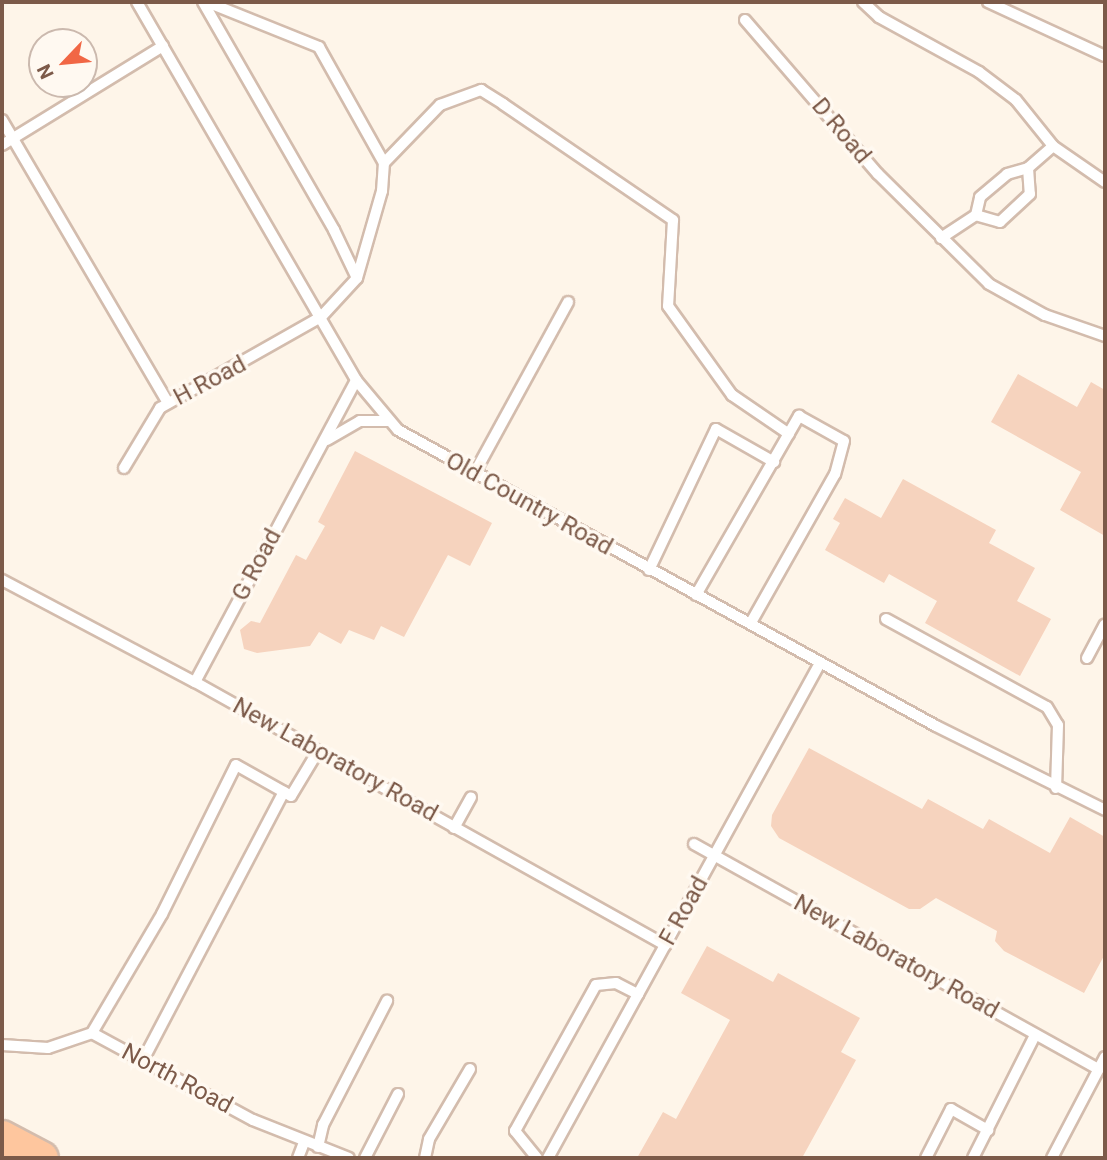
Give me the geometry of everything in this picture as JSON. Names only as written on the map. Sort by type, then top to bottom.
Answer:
[{"type":"highway","points":[[2,1137],[41,1158]]},
{"type":"lane","name":"Old Country Road","points":[[137,2],[356,380],[388,421],[410,439],[820,663],[1056,788],[1105,810]]},
{"type":"lane","points":[[205,2],[319,47],[384,163],[382,191],[357,278]]},
{"type":"lane","points":[[205,2],[357,278]]},
{"type":"lane","points":[[863,2],[879,18],[979,72],[1017,100],[1053,146],[1105,182]]},
{"type":"lane","points":[[988,2],[1105,56]]},
{"type":"lane","name":"D Road","points":[[746,20],[878,174],[989,284],[1045,315],[1105,335]]},
{"type":"lane","points":[[2,145],[163,46]]},
{"type":"lane","points":[[384,163],[440,105],[481,90],[503,104],[673,220],[668,306],[732,395],[789,434]]},
{"type":"lane","points":[[2,120],[168,403]]},
{"type":"lane","points":[[941,238],[976,215],[980,197],[1007,174],[1028,168],[1053,146]]},
{"type":"lane","points":[[976,215],[1000,222],[1030,194],[1028,168]]},
{"type":"lane","name":"H Road","points":[[124,468],[141,433],[168,403],[321,317],[357,278]]},
{"type":"lane","points":[[474,474],[568,302]]},
{"type":"lane","name":"G Road","points":[[195,682],[356,380]]},
{"type":"lane","points":[[696,595],[799,416],[844,441],[835,474],[750,624]]},
{"type":"lane","points":[[320,449],[331,436],[360,421],[388,421]]},
{"type":"lane","points":[[649,570],[716,429],[774,462]]},
{"type":"lane","name":"New Laboratory Road","points":[[2,580],[195,682],[665,945]]},
{"type":"lane","points":[[886,620],[1047,708],[1058,725],[1056,788]]},
{"type":"lane","points":[[1087,658],[1105,624]]},
{"type":"lane","name":"F Road","points":[[548,1158],[820,663]]},
{"type":"lane","points":[[92,1033],[178,879],[236,765],[291,796],[318,751]]},
{"type":"lane","points":[[142,1062],[284,792]]},
{"type":"lane","points":[[454,828],[471,797]]},
{"type":"lane","name":"New Laboratory Road","points":[[694,845],[1099,1069]]},
{"type":"lane","points":[[537,1158],[515,1131],[596,985],[616,983],[638,995]]},
{"type":"lane","points":[[318,1147],[323,1125],[387,1001]]},
{"type":"lane","name":"North Road","points":[[2,1045],[48,1048],[92,1033],[253,1121],[349,1158]]},
{"type":"lane","points":[[973,1158],[1035,1035]]},
{"type":"lane","points":[[1052,1158],[1105,1057]]},
{"type":"lane","points":[[425,1158],[429,1139],[470,1069]]},
{"type":"lane","points":[[365,1158],[398,1094]]},
{"type":"lane","points":[[926,1158],[951,1110],[988,1130]]},
{"type":"lane","points":[[298,1158],[304,1142]]},
{"type":"building","points":[[1018,374],[1077,407],[1091,382],[1105,390],[1105,536],[1060,510],[1081,472],[991,422]]},
{"type":"building","points":[[355,451],[492,523],[470,566],[448,555],[404,637],[381,626],[374,640],[349,630],[341,644],[319,632],[310,646],[257,653],[244,649],[240,630],[251,621],[260,623],[296,555],[306,560],[325,526],[318,522]]},
{"type":"building","points":[[903,479],[996,530],[989,543],[1035,568],[1017,601],[1051,619],[1020,676],[925,623],[937,601],[889,574],[884,583],[825,550],[840,523],[833,519],[845,498],[881,518]]},
{"type":"building","points":[[809,748],[922,809],[928,799],[983,829],[989,819],[1050,853],[1070,817],[1105,837],[1105,954],[1084,993],[1004,951],[995,941],[997,931],[936,898],[920,909],[909,909],[779,838],[771,826],[772,815]]},
{"type":"building","points":[[707,946],[773,982],[778,973],[860,1018],[841,1052],[856,1060],[802,1158],[637,1158],[663,1112],[676,1119],[730,1020],[681,993]]}]
